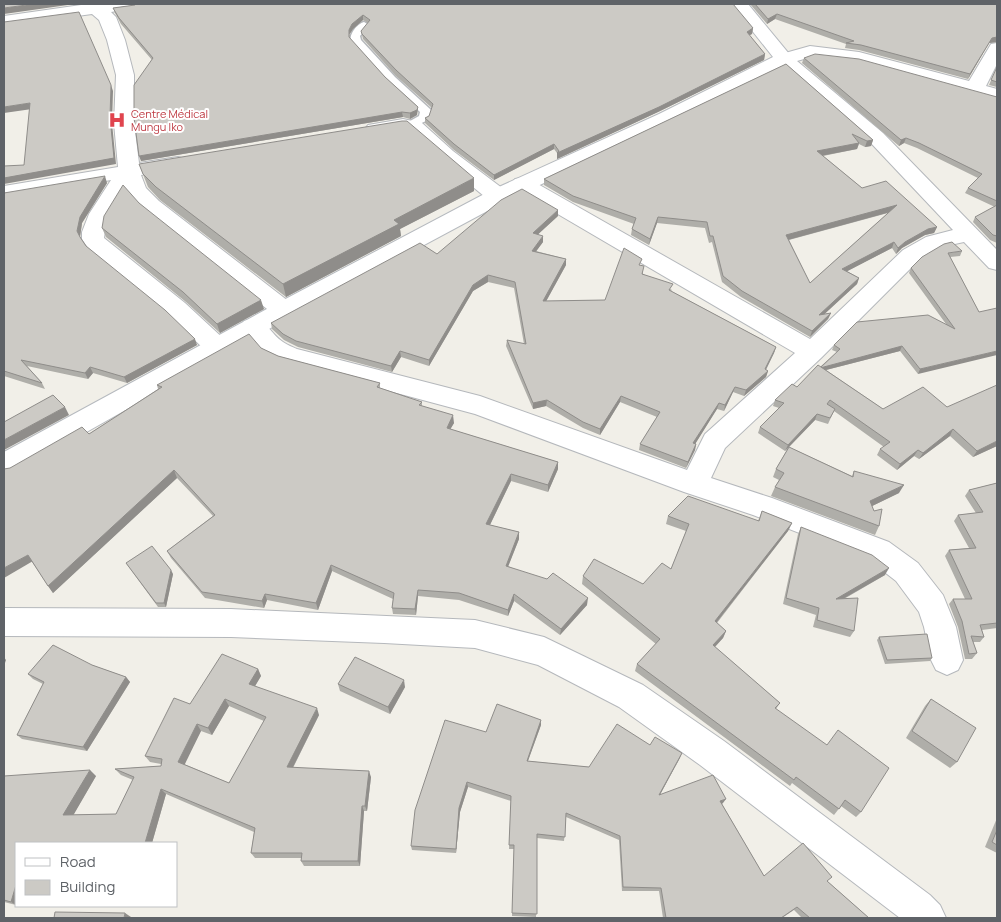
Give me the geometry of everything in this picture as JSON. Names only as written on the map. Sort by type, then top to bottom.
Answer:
[{"type":"street","points":[[4,21],[92,6],[130,4]]},
{"type":"street","points":[[742,5],[784,59],[876,137],[967,234],[997,263]]},
{"type":"street","points":[[92,6],[107,17],[126,75],[124,123],[129,172],[136,190],[151,206],[284,310]]},
{"type":"street","points":[[975,88],[997,48]]},
{"type":"street","points":[[4,465],[216,347],[498,196],[666,118],[784,59],[810,51],[858,57],[997,95]]},
{"type":"street","points":[[354,133],[403,124],[414,127],[498,196]]},
{"type":"street","points":[[4,192],[197,160]]},
{"type":"street","points":[[129,172],[102,210],[93,229],[93,238],[98,246],[177,309],[216,347]]},
{"type":"street","points":[[522,184],[812,352]]},
{"type":"street","points":[[694,484],[715,441],[812,352],[911,255],[934,242],[967,234]]},
{"type":"street","points":[[252,328],[274,348],[290,356],[480,406],[694,484],[762,506],[879,551],[907,572],[932,605],[940,627],[947,660]]},
{"type":"street","points":[[4,622],[231,623],[475,634],[544,652],[631,696],[712,753],[927,918]]},
{"type":"lane","points":[[364,25],[355,36],[356,41],[391,79],[426,111],[424,118],[409,125]]},
{"type":"building","points":[[4,4],[34,4],[4,8]]},
{"type":"building","points":[[136,4],[733,4],[753,28],[747,32],[765,54],[659,107],[557,153],[559,151],[554,144],[494,175],[454,144],[425,118],[429,116],[433,104],[396,70],[362,34],[361,31],[370,20],[363,15],[352,24],[349,30],[349,37],[385,77],[418,107],[417,110],[410,113],[402,112],[139,156],[134,118],[134,85],[153,58],[119,18],[113,8]]},
{"type":"building","points":[[755,4],[997,4],[997,37],[992,38],[970,74],[861,45],[846,43],[854,41],[777,14],[768,19]]},
{"type":"building","points":[[79,12],[111,85],[110,117],[114,158],[4,178],[4,166],[24,165],[30,103],[4,107],[4,22]]},
{"type":"building","points":[[815,54],[859,59],[997,97],[997,201],[968,188],[982,174],[919,143],[906,138],[901,140],[804,58]]},
{"type":"building","points":[[786,64],[873,140],[867,141],[852,134],[859,143],[817,151],[862,188],[886,181],[937,227],[928,229],[898,248],[894,242],[842,269],[859,278],[819,315],[831,313],[812,331],[742,291],[723,276],[713,236],[710,236],[707,222],[658,217],[650,239],[632,229],[636,218],[573,196],[544,179]],"holes":[[[897,205],[810,283],[786,235]]]},
{"type":"building","points":[[997,67],[997,82],[991,80]]},
{"type":"building","points":[[407,121],[474,178],[394,220],[399,224],[283,284],[156,187],[143,174],[139,164]]},
{"type":"building","points":[[105,176],[80,217],[77,231],[80,237],[86,246],[165,310],[195,339],[124,377],[90,367],[85,373],[21,360],[42,383],[4,371],[4,193]]},
{"type":"building","points":[[123,185],[139,203],[261,300],[217,324],[183,292],[102,228],[104,216]]},
{"type":"building","points":[[522,189],[558,210],[533,233],[543,236],[532,251],[566,259],[543,301],[605,300],[624,248],[642,259],[639,265],[644,266],[642,274],[673,284],[669,290],[776,347],[765,369],[768,371],[746,390],[735,387],[725,405],[719,403],[693,443],[696,444],[688,462],[640,444],[660,412],[621,396],[600,429],[583,422],[547,400],[533,403],[507,340],[526,344],[515,282],[488,275],[473,285],[429,360],[400,351],[391,366],[296,341],[283,334],[271,323],[420,243],[437,254],[501,200]]},
{"type":"building","points":[[997,205],[997,236],[993,235],[975,217]]},
{"type":"building","points":[[952,242],[962,251],[948,253],[979,312],[997,308],[997,351],[920,369],[902,346],[820,368],[840,349],[834,345],[857,322],[928,315],[955,329],[911,268],[922,257],[944,244]]},
{"type":"building","points":[[249,334],[261,348],[278,356],[380,383],[377,387],[422,402],[419,405],[453,415],[447,428],[558,462],[548,485],[511,474],[486,524],[519,532],[506,566],[547,579],[553,573],[588,598],[561,629],[514,594],[508,610],[459,593],[418,590],[415,609],[392,608],[394,593],[331,565],[316,603],[265,594],[262,601],[202,592],[167,551],[215,515],[174,470],[48,586],[28,555],[4,568],[4,469],[10,468],[82,427],[89,434],[162,387],[157,385]]},
{"type":"building","points":[[818,365],[883,409],[923,387],[947,407],[997,385],[997,441],[977,451],[953,429],[923,453],[918,450],[900,464],[880,449],[890,442],[830,400],[827,404],[835,409],[830,418],[817,414],[788,445],[760,427],[784,403],[775,400],[792,384],[797,387]]},
{"type":"building","points":[[53,395],[65,407],[4,440],[4,422]]},
{"type":"building","points":[[789,447],[853,477],[854,471],[904,485],[870,501],[874,511],[882,509],[879,526],[775,487],[784,473],[776,469]]},
{"type":"building","points":[[997,483],[997,623],[980,625],[984,637],[971,636],[977,653],[969,654],[962,621],[953,599],[972,599],[949,550],[976,548],[958,515],[983,512],[969,490]]},
{"type":"building","points":[[688,496],[759,521],[762,511],[792,523],[715,621],[726,631],[713,645],[780,703],[775,708],[827,745],[838,730],[889,768],[861,812],[845,800],[839,809],[796,777],[794,780],[637,664],[660,639],[583,576],[594,559],[643,584],[662,563],[671,569],[689,524],[668,516]]},
{"type":"building","points":[[801,527],[872,555],[889,568],[836,599],[858,598],[854,631],[817,620],[819,608],[786,598]]},
{"type":"building","points":[[152,546],[171,570],[164,603],[156,603],[126,563]]},
{"type":"building","points":[[927,634],[932,658],[887,660],[879,637]]},
{"type":"building","points":[[53,645],[92,665],[126,677],[83,747],[17,735],[44,682],[28,674]]},
{"type":"building","points":[[222,654],[258,669],[249,684],[317,708],[287,767],[369,771],[365,806],[362,806],[358,861],[301,861],[302,853],[251,853],[255,828],[161,789],[145,842],[15,842],[15,888],[11,902],[4,900],[4,776],[90,770],[63,815],[116,814],[134,777],[115,769],[161,766],[162,759],[145,756],[174,698],[190,704]],"holes":[[[225,699],[266,717],[229,783],[178,762],[197,724],[208,728]]]},
{"type":"building","points":[[355,657],[404,680],[388,707],[338,684]]},
{"type":"building","points":[[931,699],[976,728],[957,762],[912,731]]},
{"type":"building","points":[[497,704],[541,720],[527,761],[589,767],[617,724],[650,745],[655,737],[682,753],[659,795],[713,775],[726,799],[720,801],[764,876],[803,843],[832,877],[827,881],[869,918],[810,918],[797,907],[781,918],[666,918],[661,888],[623,887],[620,836],[566,813],[565,837],[537,834],[537,914],[512,913],[514,845],[509,845],[511,796],[467,782],[459,808],[456,849],[411,846],[415,810],[445,720],[486,732]]},
{"type":"building","points":[[997,830],[997,845],[992,842]]},
{"type":"building","points":[[55,912],[125,913],[124,918],[54,918]]},
{"type":"place","name":"Centre Médical Mungu Iko","points":[[117,120]]}]
